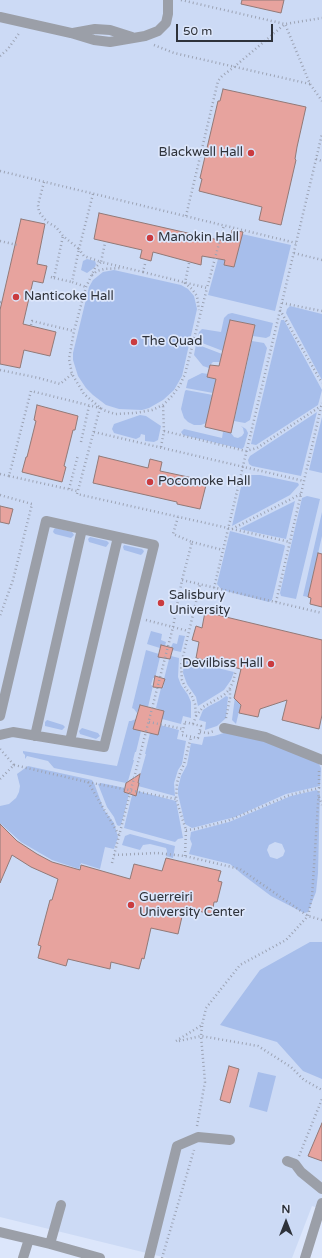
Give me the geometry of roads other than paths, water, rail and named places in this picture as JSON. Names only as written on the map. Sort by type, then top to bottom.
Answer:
[{"type":"street","points":[[0,17],[71,33],[95,29],[110,30],[132,37],[145,36],[158,31],[166,23],[168,14],[168,0]]},
{"type":"street","points":[[0,716],[46,521],[154,545],[104,747],[13,732],[0,735]]},
{"type":"street","points":[[35,736],[82,529]]},
{"type":"street","points":[[70,741],[118,537]]},
{"type":"street","points":[[224,728],[265,737],[320,760]]},
{"type":"street","points":[[149,1258],[178,1146],[198,1137],[230,1140]]},
{"type":"street","points":[[291,1162],[322,1189]]},
{"type":"street","points":[[305,1258],[320,1220],[322,1203]]},
{"type":"street","points":[[50,1244],[61,1205]]},
{"type":"street","points":[[0,1232],[100,1258]]},
{"type":"street","points":[[23,1258],[29,1239]]},
{"type":"place","name":"Blackwell Hall","points":[[251,153]]},
{"type":"place","name":"Manokin Hall","points":[[150,238]]},
{"type":"place","name":"Nanticoke Hall","points":[[16,297]]},
{"type":"place","name":"The Quad","points":[[134,342]]},
{"type":"place","name":"Pocomoke Hall","points":[[150,482]]},
{"type":"place","name":"Salisbury University","points":[[161,603]]},
{"type":"place","name":"Devilbiss Hall","points":[[271,664]]},
{"type":"place","name":"Guerreiri University Center","points":[[131,905]]}]
